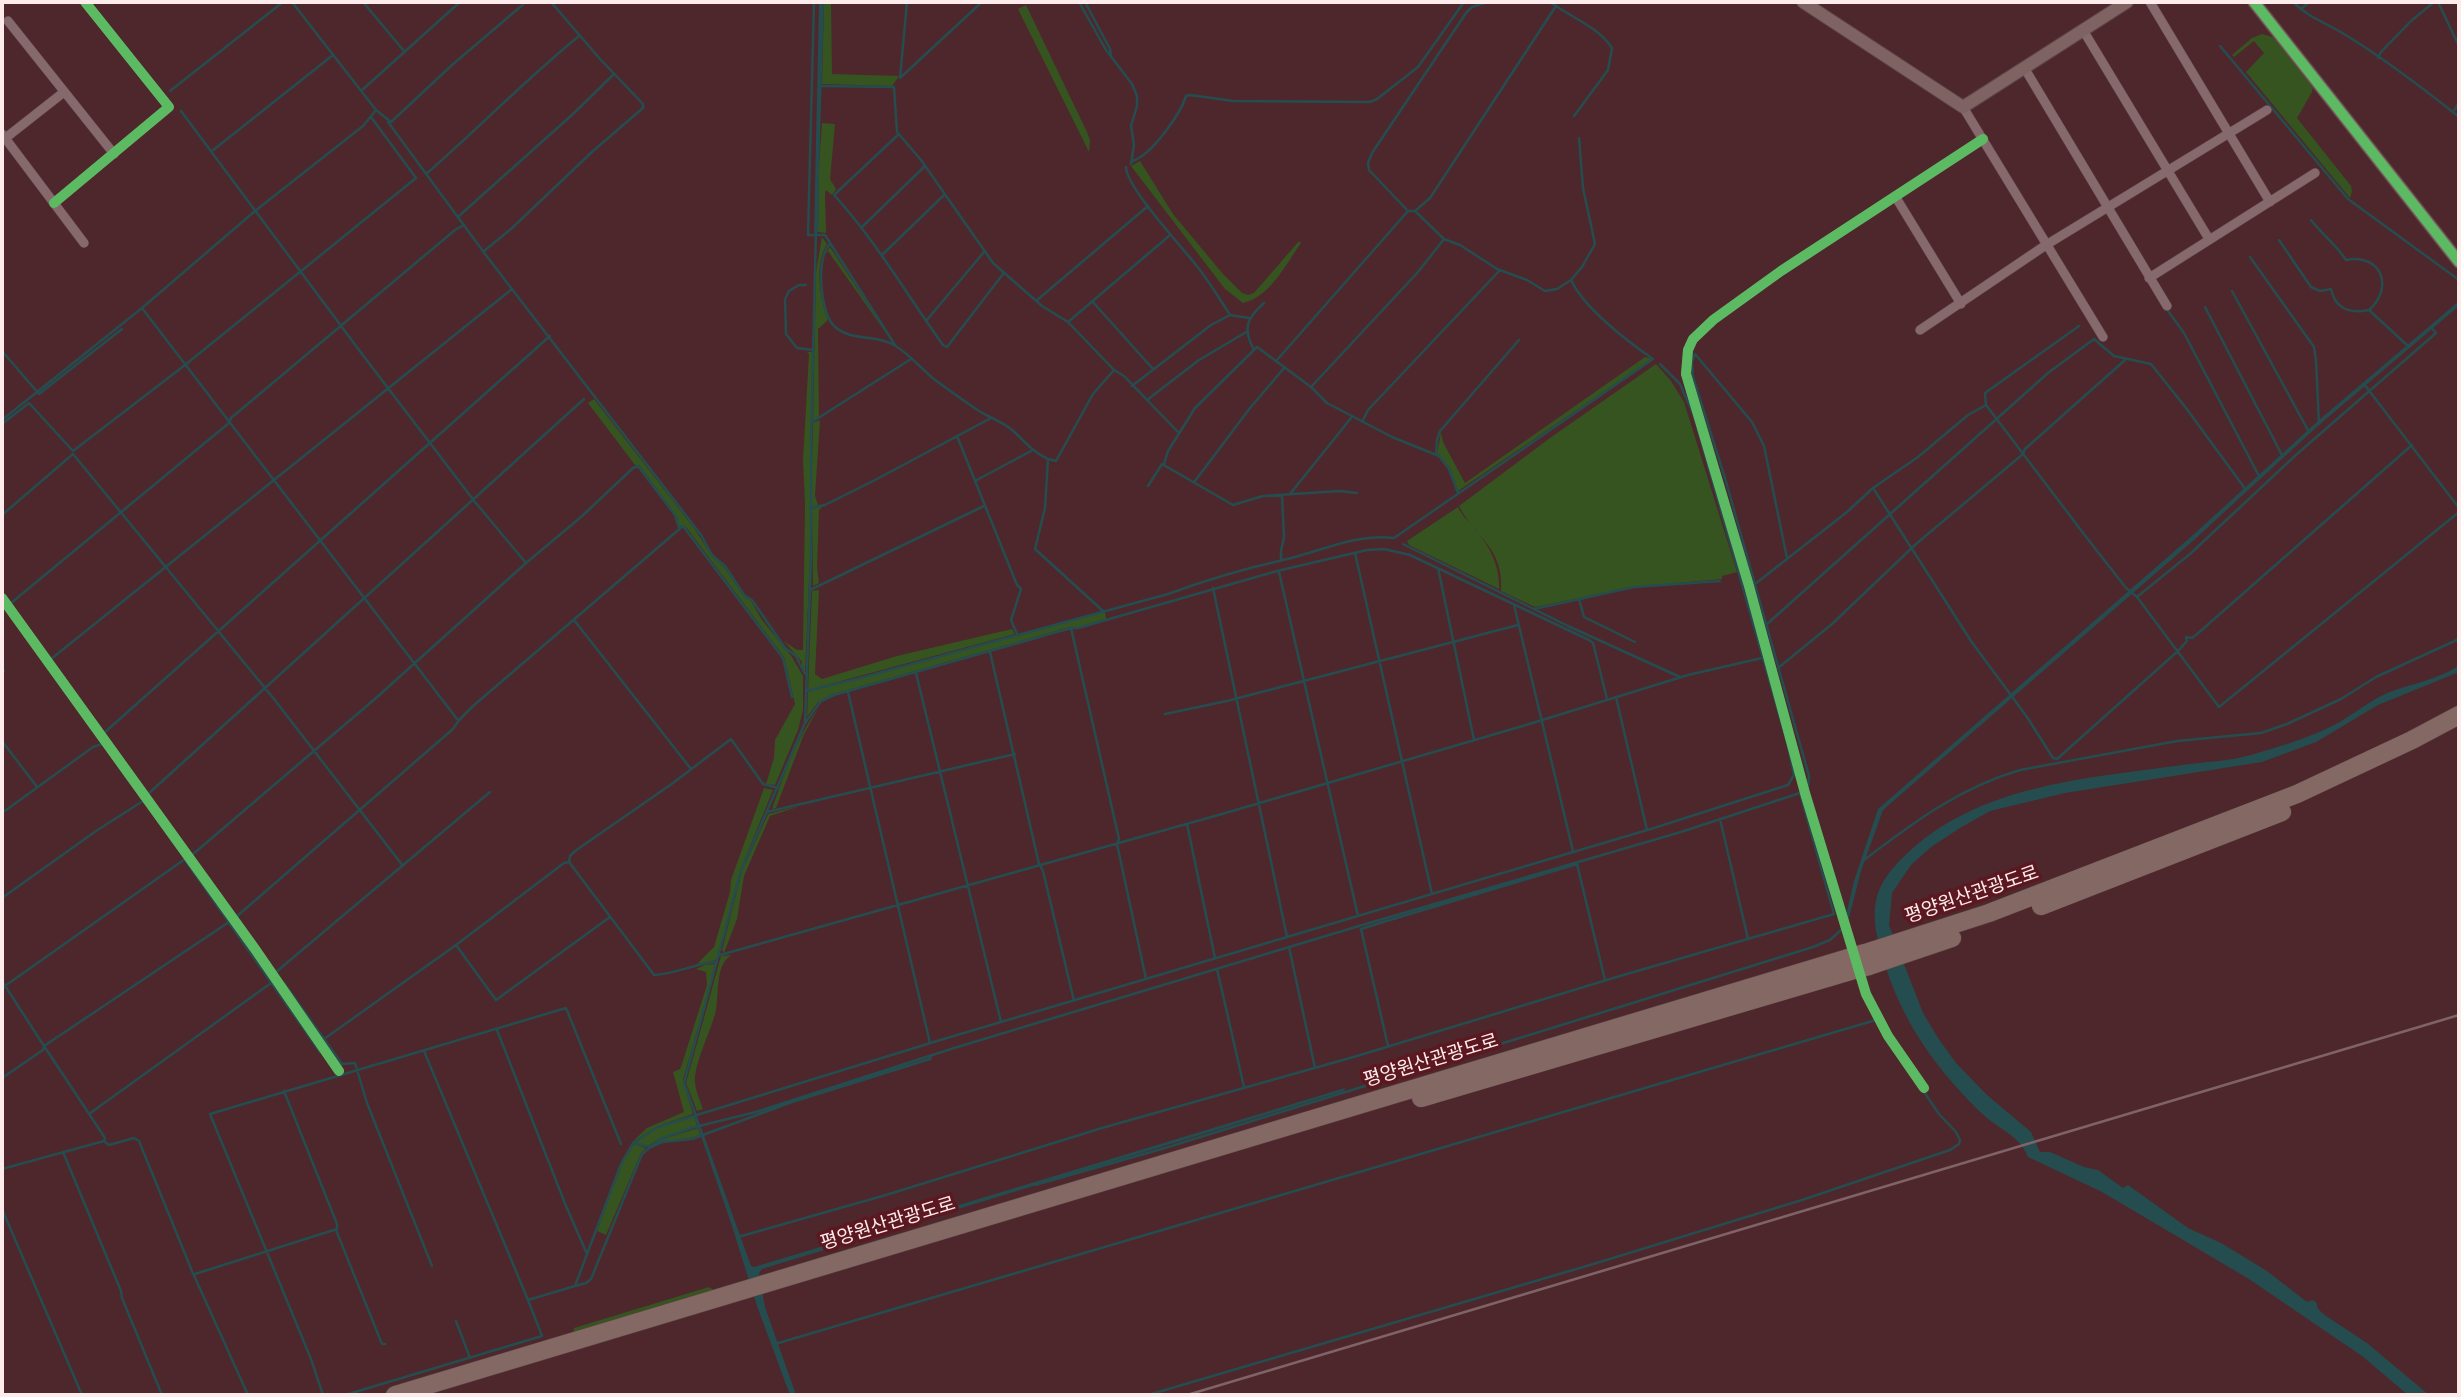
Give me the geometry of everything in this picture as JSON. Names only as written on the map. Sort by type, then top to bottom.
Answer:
[{"type":"highway","name":"평양원산관광도로","points":[[395,1395],[769,1287],[1866,960],[2297,794],[2459,715]]},
{"type":"highway","points":[[1904,947],[2110,881],[2278,814],[2414,752],[2459,727]]},
{"type":"highway","points":[[425,1395],[745,1294]]},
{"type":"street","points":[[54,203],[169,107],[85,2]]},
{"type":"street","points":[[1803,2],[1964,107],[2103,337]]},
{"type":"street","points":[[1964,107],[2127,2]]},
{"type":"street","points":[[2150,2],[2270,202]]},
{"type":"street","points":[[2254,2],[2459,262]]},
{"type":"street","points":[[8,22],[114,154]]},
{"type":"street","points":[[2083,30],[2209,239]]},
{"type":"street","points":[[2025,69],[2167,306]]},
{"type":"street","points":[[64,92],[3,138],[84,243]]},
{"type":"street","points":[[1920,330],[2046,245],[2267,110]]},
{"type":"street","points":[[1924,1088],[1877,1018],[1864,987],[1805,793],[1749,586],[1686,374],[1686,361],[1693,339],[1713,320],[1781,271],[1983,139]]},
{"type":"street","points":[[2149,278],[2315,173]]},
{"type":"street","points":[[1895,196],[1961,304]]},
{"type":"street","points":[[2,598],[255,949],[339,1071]]},
{"type":"green space","points":[[824,2],[831,2],[832,74],[899,76],[892,86],[822,84]]},
{"type":"green space","points":[[1026,5],[1087,132],[1090,140],[1089,152],[1018,9]]},
{"type":"green space","points":[[2262,34],[2276,38],[2313,87],[2297,118],[2351,186],[2350,198],[2246,72],[2264,53],[2254,41],[2234,57],[2232,55],[2252,38]]},
{"type":"green space","points":[[822,123],[835,124],[830,179],[836,189],[832,195],[826,190],[825,193],[826,233],[818,232]]},
{"type":"green space","points":[[1140,161],[1173,214],[1242,293],[1254,293],[1299,241],[1301,243],[1269,287],[1253,300],[1243,303],[1225,289],[1131,166]]},
{"type":"green space","points":[[822,237],[827,244],[819,271],[828,320],[818,329],[819,418],[813,421],[816,272]]},
{"type":"green space","points":[[830,247],[893,343],[828,251],[824,255]]},
{"type":"green space","points":[[807,352],[812,352],[810,558],[805,674],[802,662],[784,641],[797,650],[803,650],[803,461]]},
{"type":"green space","points":[[1645,357],[1652,359],[1458,491],[1450,468],[1437,454],[1441,432],[1443,442],[1465,483]]},
{"type":"green space","points":[[1656,364],[1684,402],[1737,572],[1722,576],[1722,579],[1634,587],[1535,607],[1501,591],[1501,576],[1494,553],[1459,506]]},
{"type":"green space","points":[[594,399],[694,528],[712,556],[724,567],[743,595],[751,601],[803,676],[803,710],[798,730],[775,785],[766,784],[774,758],[775,740],[795,704],[784,657],[686,527],[679,526],[677,517],[642,469],[635,465],[588,403]]},
{"type":"green space","points":[[820,420],[815,496],[818,505],[811,507],[813,423]]},
{"type":"green space","points":[[823,506],[819,510],[819,583],[813,586],[812,509]]},
{"type":"green space","points":[[1458,507],[1489,550],[1498,572],[1499,589],[1409,545],[1407,541]]},
{"type":"green space","points":[[819,590],[815,674],[822,679],[897,656],[1012,629],[1015,634],[808,690],[812,591]]},
{"type":"green space","points":[[1105,612],[1106,619],[834,694],[818,702],[807,717],[808,692]]},
{"type":"green space","points":[[818,709],[804,734],[776,808],[772,809],[797,744]]},
{"type":"green space","points":[[764,788],[773,790],[740,871],[717,960],[697,964],[714,947],[731,880]]},
{"type":"green space","points":[[800,806],[770,816],[744,876],[737,919],[724,953],[722,950],[742,871],[768,814]]},
{"type":"green space","points":[[732,955],[720,972],[716,1010],[695,1075],[697,1093],[703,1109],[697,1111],[686,1083],[721,956]]},
{"type":"green space","points":[[716,964],[683,1080],[693,1114],[658,1126],[632,1142],[647,1128],[684,1112],[673,1072],[680,1069],[682,1064],[707,985],[706,972],[696,969]]},
{"type":"green space","points":[[694,1116],[697,1126],[659,1139],[648,1146],[635,1143],[659,1127]]},
{"type":"green space","points":[[698,1128],[700,1135],[650,1147],[660,1140]]},
{"type":"green space","points":[[634,1144],[646,1148],[641,1153],[606,1235],[597,1231],[622,1164]]},
{"type":"green space","points":[[709,1287],[715,1291],[573,1333],[574,1328]]},
{"type":"water","points":[[819,2],[824,2],[818,232],[814,233]]},
{"type":"water","points":[[2459,301],[2459,306],[2319,425],[2194,540],[1883,810],[1861,871],[1848,922],[1846,915],[1854,881],[1878,809],[2193,535],[2319,420]]},
{"type":"water","points":[[2459,665],[2459,672],[2378,705],[2316,742],[2262,762],[2065,793],[1990,811],[1931,847],[1911,865],[1892,893],[1889,925],[1923,1013],[1938,1038],[1956,1063],[1987,1095],[2031,1132],[2040,1152],[2050,1152],[2084,1167],[2098,1170],[2123,1188],[2128,1185],[2188,1228],[2221,1243],[2267,1271],[2307,1302],[2313,1300],[2326,1316],[2367,1343],[2429,1395],[2408,1395],[2362,1356],[2249,1279],[2102,1192],[2028,1157],[2020,1143],[1986,1117],[1961,1092],[1916,1033],[1885,966],[1875,925],[1875,912],[1876,900],[1885,879],[1902,859],[1942,827],[1973,810],[2040,787],[2226,760],[2260,752],[2326,729],[2385,694],[2433,678]]},
{"type":"water","points":[[1345,1088],[1344,1091],[762,1269],[759,1273],[765,1307],[796,1395],[790,1395],[757,1306],[694,1116],[697,1116],[751,1266],[754,1267]]},
{"type":"waterway","points":[[170,91],[283,2]]},
{"type":"waterway","points":[[292,2],[376,110]]},
{"type":"waterway","points":[[363,2],[404,51]]},
{"type":"waterway","points":[[361,91],[460,2]]},
{"type":"waterway","points":[[142,308],[255,211],[363,126],[376,110],[391,122],[526,2]]},
{"type":"waterway","points":[[484,251],[643,108],[643,104],[551,2]]},
{"type":"waterway","points":[[814,2],[808,235],[825,235],[895,345]]},
{"type":"waterway","points":[[907,2],[900,78],[982,2]]},
{"type":"waterway","points":[[1079,2],[1106,50],[1132,84],[1137,96],[1131,126],[1134,145],[1131,164]]},
{"type":"waterway","points":[[1085,2],[1111,55]]},
{"type":"waterway","points":[[1133,161],[1148,151],[1164,133],[1186,96],[1233,101],[1370,102],[1377,99],[1418,67],[1464,2],[1468,2]]},
{"type":"waterway","points":[[1488,2],[1472,7],[1466,13],[1372,153],[1368,163],[1369,170],[1408,211],[1415,211],[1444,239],[1460,245],[1497,269],[1527,280],[1545,291],[1557,289],[1571,280],[1595,244],[1583,188],[1579,138]]},
{"type":"waterway","points":[[1415,211],[1430,198],[1556,6],[1549,2]]},
{"type":"waterway","points":[[2293,2],[2311,16],[2373,53],[2459,117]]},
{"type":"waterway","points":[[2301,9],[2309,2]]},
{"type":"waterway","points":[[2378,58],[2411,21],[2434,2]]},
{"type":"waterway","points":[[2438,2],[2459,46]]},
{"type":"waterway","points":[[1556,6],[1594,29],[1612,48],[1608,70],[1574,116]]},
{"type":"waterway","points":[[426,174],[579,36]]},
{"type":"waterway","points":[[2220,46],[2348,199],[2459,280]]},
{"type":"waterway","points":[[212,151],[333,55]]},
{"type":"waterway","points":[[459,216],[614,74]]},
{"type":"waterway","points":[[820,86],[894,87],[897,132],[921,160],[993,263],[1042,306],[1068,322],[1114,370]]},
{"type":"waterway","points":[[2453,112],[2459,103]]},
{"type":"waterway","points":[[181,111],[362,354],[475,502],[526,563]]},
{"type":"waterway","points":[[2,424],[29,403],[73,451],[185,365],[416,178],[371,117]]},
{"type":"waterway","points":[[388,122],[485,254],[701,535],[712,555],[725,566],[744,595],[752,600],[785,648],[796,656],[805,674]]},
{"type":"waterway","points":[[899,134],[834,195],[877,249],[943,345],[947,347],[1003,274]]},
{"type":"waterway","points":[[862,227],[925,166]]},
{"type":"waterway","points":[[1126,167],[1128,176],[1144,202],[1201,271],[1230,315]]},
{"type":"waterway","points":[[882,255],[944,195]]},
{"type":"waterway","points":[[1036,301],[1148,206]]},
{"type":"waterway","points":[[1277,360],[1408,211]]},
{"type":"waterway","points":[[2311,220],[2346,260],[2358,259],[2376,267],[2382,283],[2381,292],[2369,310]]},
{"type":"waterway","points":[[11,603],[464,225]]},
{"type":"waterway","points":[[696,1116],[684,1083],[741,871],[805,723],[811,558],[816,229]]},
{"type":"waterway","points":[[1068,322],[1169,236]]},
{"type":"waterway","points":[[1311,387],[1418,272],[1444,239]]},
{"type":"waterway","points":[[2279,240],[2311,287],[2320,291],[2331,289],[2336,301],[2344,308],[2369,310],[2408,346]]},
{"type":"waterway","points":[[829,245],[822,262],[821,286],[825,309],[834,326],[848,334],[894,345],[935,380],[979,411],[1007,426],[1048,459],[1045,508],[1035,549],[1103,611]]},
{"type":"waterway","points":[[926,321],[984,252]]},
{"type":"waterway","points":[[2250,257],[2314,347],[2319,424]]},
{"type":"waterway","points":[[1362,422],[1368,410],[1500,270]]},
{"type":"waterway","points":[[806,691],[1168,594],[1225,575],[1338,544],[1365,538],[1394,538],[1653,359],[1596,313],[1571,280]]},
{"type":"waterway","points":[[806,285],[799,285],[789,291],[785,299],[786,334],[797,348],[813,350]]},
{"type":"waterway","points":[[51,659],[512,289]]},
{"type":"waterway","points":[[2232,291],[2309,432]]},
{"type":"waterway","points":[[1092,301],[1153,369]]},
{"type":"waterway","points":[[1254,350],[1248,335],[1248,324],[1264,303]]},
{"type":"waterway","points":[[2205,307],[2283,457]]},
{"type":"waterway","points":[[2,420],[142,308],[457,719],[683,526],[783,658],[792,697]]},
{"type":"waterway","points":[[2168,311],[2184,333],[2260,478]]},
{"type":"waterway","points":[[1132,386],[1211,325],[1230,315],[1249,318]]},
{"type":"waterway","points":[[1755,584],[1847,512],[1873,488],[1918,457],[1968,415],[1986,405],[1985,393],[2079,326]]},
{"type":"waterway","points":[[2138,596],[2190,554],[2297,454],[2436,333],[2431,327]]},
{"type":"waterway","points":[[2,351],[39,394],[122,329]]},
{"type":"waterway","points":[[1147,400],[1199,360],[1248,331]]},
{"type":"waterway","points":[[104,733],[550,336]]},
{"type":"waterway","points":[[1767,624],[2048,373],[2094,339],[2114,356],[2151,364],[2246,490]]},
{"type":"waterway","points":[[1436,454],[1440,431],[1519,340]]},
{"type":"waterway","points":[[1164,464],[1168,451],[1195,408],[1257,347],[1311,387],[1327,403],[1392,437],[1439,456],[1449,469],[1458,493]]},
{"type":"waterway","points":[[1787,558],[1764,446],[1752,422],[1695,354],[1692,362],[1693,377],[1725,478],[1809,776],[1808,789]]},
{"type":"waterway","points":[[812,422],[911,359]]},
{"type":"waterway","points":[[1778,668],[1832,624],[1916,544],[2023,454],[2025,449],[2125,360]]},
{"type":"waterway","points":[[345,1395],[542,1336],[528,1300],[575,1286],[621,1164],[633,1143],[658,1127],[937,1041],[1654,828],[1788,785],[1794,775],[1788,746],[1694,416],[1680,384],[1660,364]]},
{"type":"waterway","points":[[1195,481],[1285,367]]},
{"type":"waterway","points":[[1048,459],[1056,461],[1093,394],[1114,370],[1124,376],[1178,432]]},
{"type":"waterway","points":[[2364,384],[2459,508]]},
{"type":"waterway","points":[[148,794],[584,399]]},
{"type":"waterway","points":[[1986,405],[2126,588],[2137,597],[2219,707],[2459,512]]},
{"type":"waterway","points":[[810,508],[825,505],[991,418]]},
{"type":"waterway","points":[[1290,494],[1351,418]]},
{"type":"waterway","points":[[957,436],[1017,585],[1021,589],[1011,620],[1017,634]]},
{"type":"waterway","points":[[1873,488],[1971,641],[2027,717],[2053,758],[2057,759],[2178,651],[2187,641],[2186,637],[2192,638],[2196,635],[2412,445]]},
{"type":"waterway","points":[[975,481],[1031,451]]},
{"type":"waterway","points":[[2,515],[73,454],[274,699],[403,866]]},
{"type":"waterway","points":[[1148,486],[1162,464],[1233,505],[1263,496],[1340,491],[1357,493]]},
{"type":"waterway","points":[[192,855],[376,698],[633,468],[638,466],[675,515],[679,528]]},
{"type":"waterway","points":[[1281,561],[1284,537],[1282,495]]},
{"type":"waterway","points":[[810,590],[984,506]]},
{"type":"waterway","points":[[1403,544],[1568,626],[1680,677]]},
{"type":"waterway","points":[[805,723],[821,701],[834,695],[1277,571],[1367,550],[1384,549],[1410,555],[1589,640],[1593,643],[1607,699]]},
{"type":"waterway","points":[[1355,553],[1432,894]]},
{"type":"waterway","points":[[1438,568],[1474,740]]},
{"type":"waterway","points":[[1279,572],[1358,916]]},
{"type":"waterway","points":[[1534,609],[1634,587],[1720,581]]},
{"type":"waterway","points":[[1213,588],[1287,937]]},
{"type":"waterway","points":[[1579,599],[1584,617],[1635,642]]},
{"type":"waterway","points":[[1514,605],[1573,851]]},
{"type":"waterway","points":[[574,620],[691,769]]},
{"type":"waterway","points":[[1165,714],[1227,701],[1518,625]]},
{"type":"waterway","points":[[1071,628],[1119,839],[1117,844],[1146,979]]},
{"type":"waterway","points":[[1864,860],[1957,796],[1998,777],[2020,770],[2177,741],[2261,733],[2341,699],[2376,677],[2459,639]]},
{"type":"waterway","points":[[990,652],[1074,1001]]},
{"type":"waterway","points":[[720,955],[1222,814],[1688,675],[1762,658]]},
{"type":"waterway","points":[[916,673],[1001,1022]]},
{"type":"waterway","points":[[848,692],[930,1043]]},
{"type":"waterway","points":[[1616,697],[1647,830]]},
{"type":"waterway","points":[[236,917],[453,729],[459,720]]},
{"type":"waterway","points":[[569,862],[575,851],[731,739],[763,784],[778,788]]},
{"type":"waterway","points":[[2,741],[37,787]]},
{"type":"waterway","points":[[2,813],[93,747],[102,744]]},
{"type":"waterway","points":[[767,812],[1015,754]]},
{"type":"waterway","points":[[276,972],[490,792]]},
{"type":"waterway","points":[[575,1286],[591,1279],[642,1154],[660,1139],[691,1128],[756,1112],[954,1048],[1359,926],[1681,832],[1800,793],[1834,914],[738,1237]]},
{"type":"waterway","points":[[2,898],[143,801]]},
{"type":"waterway","points":[[1720,819],[1748,939]]},
{"type":"waterway","points":[[1187,824],[1215,958]]},
{"type":"waterway","points":[[2,988],[185,859]]},
{"type":"waterway","points":[[185,860],[320,1052]]},
{"type":"waterway","points":[[456,945],[564,863],[569,862],[654,975],[717,962]]},
{"type":"waterway","points":[[1388,1046],[1361,929],[1380,923],[1577,864],[1605,980]]},
{"type":"waterway","points":[[324,1039],[456,945],[496,1000],[610,917]]},
{"type":"waterway","points":[[2,1169],[104,1141],[105,1138],[44,1046],[229,922]]},
{"type":"waterway","points":[[1035,1185],[1165,1148],[1813,947],[1830,940],[1842,929]]},
{"type":"waterway","points":[[1289,947],[1315,1068]]},
{"type":"waterway","points":[[1217,969],[1244,1087]]},
{"type":"waterway","points":[[2,981],[44,1046],[43,1050],[2,1078]]},
{"type":"waterway","points":[[89,1114],[271,983]]},
{"type":"waterway","points":[[284,983],[342,1064],[355,1063],[367,1103],[432,1266]]},
{"type":"waterway","points":[[323,1395],[311,1359],[210,1114],[566,1008],[621,1144]]},
{"type":"waterway","points":[[775,1344],[1876,1020]]},
{"type":"waterway","points":[[497,1030],[587,1254]]},
{"type":"waterway","points":[[424,1051],[528,1300]]},
{"type":"waterway","points":[[634,1143],[651,1147],[662,1142],[692,1139],[792,1102],[930,1059],[931,1056]]},
{"type":"waterway","points":[[1148,1395],[1590,1265],[1802,1200],[1950,1150],[1959,1144],[1960,1140],[1922,1089]]},
{"type":"waterway","points":[[195,1274],[337,1229],[284,1091]]},
{"type":"waterway","points":[[105,1142],[109,1145],[134,1138],[139,1141],[192,1271],[248,1395]]},
{"type":"waterway","points":[[63,1152],[162,1395]]},
{"type":"waterway","points":[[2,1209],[82,1395]]},
{"type":"waterway","points":[[925,1220],[942,1215]]},
{"type":"waterway","points":[[336,1230],[382,1344],[385,1344]]},
{"type":"waterway","points":[[456,1321],[470,1358]]},
{"type":"railway","points":[[1187,1395],[2459,1015]]},
{"type":"cycle path","points":[[54,203],[169,107],[85,2]]},
{"type":"cycle path","points":[[2254,2],[2459,262]]},
{"type":"cycle path","points":[[1924,1088],[1888,1036],[1866,994],[1805,793],[1749,586],[1686,374],[1688,350],[1693,339],[1713,320],[1781,271],[1983,139]]},
{"type":"cycle path","points":[[2,598],[255,949],[339,1071]]}]
